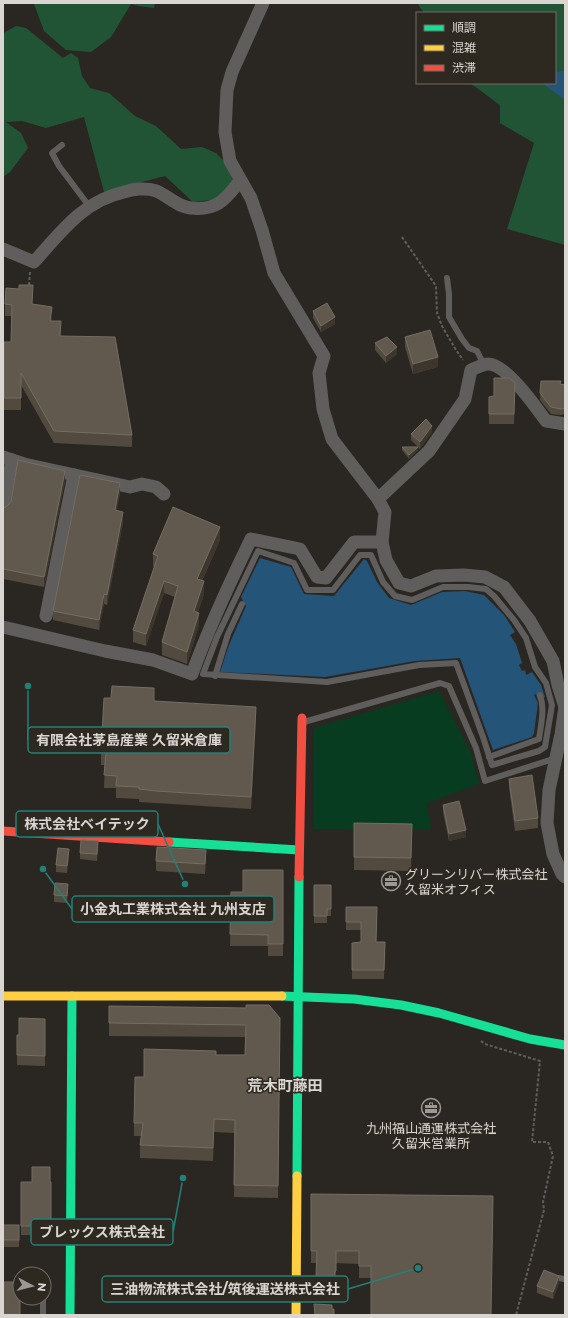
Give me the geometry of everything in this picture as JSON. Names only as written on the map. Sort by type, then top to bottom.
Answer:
[{"type":"street","points":[[263,3],[232,72],[227,90],[225,132],[230,161],[251,198],[274,273],[324,356],[319,373],[323,409],[332,439],[378,499],[384,512],[382,542],[386,560],[399,583],[411,586],[436,576],[464,575],[485,577],[504,587],[530,621],[553,661],[558,685],[565,707],[549,790],[547,823],[552,854],[565,877]]},
{"type":"street","points":[[3,249],[34,262],[74,219],[89,206],[113,194],[138,188],[155,189],[177,204],[191,208],[205,208],[219,203],[240,181]]},
{"type":"street","points":[[378,499],[429,451],[465,399],[471,370],[484,364],[488,363],[497,366],[520,387],[546,421],[565,424]]},
{"type":"street","points":[[3,510],[7,459],[130,487],[142,484],[156,487],[164,494]]},
{"type":"street","points":[[46,616],[74,475]]},
{"type":"street","points":[[3,627],[105,651],[153,660],[192,674],[221,600],[251,539],[300,549],[316,577],[326,578],[354,542],[382,542]]},
{"type":"street","points":[[296,1315],[299,850],[302,720]]},
{"type":"street","points":[[3,831],[299,850]]},
{"type":"street","points":[[3,996],[298,996],[354,998],[401,1005],[439,1013],[530,1039],[565,1045]]},
{"type":"street","points":[[70,1315],[72,996]]},
{"type":"lane","points":[[62,145],[52,153],[59,166],[89,206]]},
{"type":"lane","points":[[447,278],[449,317],[462,339],[469,348],[477,351],[484,364]]},
{"type":"lane","points":[[258,551],[294,563],[307,590],[334,590],[360,555],[371,555],[383,582],[395,596],[412,600],[443,586],[486,589],[514,620],[526,638],[535,667],[546,683],[552,705],[545,747],[539,751],[492,765],[456,663],[419,665],[327,682],[215,676],[203,674],[217,637],[258,551]]},
{"type":"lane","points":[[215,676],[228,634],[242,604]]},
{"type":"lane","points":[[302,720],[440,683],[449,686],[476,748],[485,781],[556,758]]},
{"type":"lane","points":[[489,757],[539,739],[543,711],[543,702],[540,695]]},
{"type":"lane","points":[[558,1278],[565,1280]]},
{"type":"path","points":[[402,237],[436,286],[437,313],[442,326],[456,350],[471,370]]},
{"type":"path","points":[[479,1040],[485,1044],[540,1061],[532,1142],[548,1142],[553,1156],[543,1202],[544,1210],[516,1315]]},
{"type":"green space","points":[[155,3],[154,8],[131,4],[111,37],[91,52],[66,50],[44,31],[34,4]]},
{"type":"green space","points":[[417,3],[564,3],[565,69],[560,82],[565,86],[565,245],[507,229],[534,143],[500,123],[500,105],[471,84],[556,84],[556,12],[423,12]]},
{"type":"green space","points":[[16,26],[26,28],[63,58],[71,53],[78,58],[82,76],[90,88],[109,93],[135,116],[156,126],[181,149],[202,147],[216,153],[226,163],[234,182],[219,199],[193,202],[165,176],[104,192],[84,117],[46,128],[22,121],[6,122],[21,133],[28,148],[10,172],[3,177],[3,35],[5,32]]},
{"type":"green space","points":[[439,691],[471,753],[479,784],[427,803],[431,830],[314,829],[314,728]]},
{"type":"water","points":[[565,71],[565,100],[543,84],[556,84],[556,72]]},
{"type":"water","points":[[260,558],[291,567],[304,594],[334,596],[364,559],[367,561],[377,582],[389,598],[411,605],[442,592],[465,591],[484,595],[504,615],[515,632],[510,635],[516,644],[522,663],[519,665],[522,671],[525,670],[526,675],[532,672],[541,685],[545,697],[538,700],[536,694],[534,695],[538,703],[534,733],[532,737],[493,750],[460,658],[415,661],[325,677],[220,672],[229,645],[246,606],[241,597]]},
{"type":"building","points":[[19,285],[33,285],[32,304],[52,307],[50,321],[61,321],[60,336],[115,337],[132,435],[54,431],[21,373],[21,398],[4,398],[4,342],[11,342],[12,305],[5,304],[6,288],[19,289]]},
{"type":"building","points":[[327,303],[335,317],[321,326],[313,311]]},
{"type":"building","points":[[430,330],[438,357],[413,364],[405,337]]},
{"type":"building","points":[[387,337],[397,347],[386,356],[375,343]]},
{"type":"building","points":[[494,378],[509,378],[515,383],[514,414],[489,414],[489,397],[494,396]]},
{"type":"building","points":[[541,381],[561,381],[560,384],[565,385],[565,408],[561,409],[551,407],[540,393]]},
{"type":"building","points":[[426,419],[432,426],[420,442],[411,434]]},
{"type":"building","points":[[402,447],[418,447],[409,455]]},
{"type":"building","points":[[18,460],[65,471],[44,577],[3,569],[3,508],[11,502]]},
{"type":"building","points":[[80,475],[120,483],[115,510],[123,512],[107,595],[104,594],[99,620],[53,611]]},
{"type":"building","points":[[173,507],[220,527],[197,579],[204,581],[194,611],[199,613],[187,652],[162,642],[178,586],[164,581],[146,634],[133,630],[158,556],[153,554]]},
{"type":"building","points":[[112,686],[154,688],[154,701],[256,707],[251,797],[156,791],[139,789],[139,787],[116,786],[117,776],[104,775],[106,752],[101,752],[104,698],[111,698]]},
{"type":"building","points":[[532,775],[538,818],[515,821],[509,779]]},
{"type":"building","points":[[459,801],[466,830],[449,834],[443,805]]},
{"type":"building","points":[[354,823],[412,824],[411,858],[354,857]]},
{"type":"building","points":[[81,840],[98,841],[97,854],[80,853]]},
{"type":"building","points":[[157,847],[206,850],[205,864],[156,861]]},
{"type":"building","points":[[58,848],[69,849],[67,866],[56,865]]},
{"type":"building","points":[[243,870],[283,870],[283,944],[268,944],[268,935],[230,934],[231,892],[243,892]]},
{"type":"building","points":[[55,883],[68,884],[67,896],[54,895]]},
{"type":"building","points":[[314,885],[331,885],[331,909],[327,909],[327,916],[314,916]]},
{"type":"building","points":[[346,907],[377,907],[376,942],[385,942],[384,970],[352,970],[352,943],[361,942],[361,922],[346,922]]},
{"type":"building","points":[[246,1005],[269,1005],[280,1018],[278,1186],[234,1185],[235,1120],[214,1119],[213,1148],[140,1145],[143,1123],[134,1123],[135,1077],[144,1077],[144,1049],[216,1051],[216,1055],[245,1055],[246,1025],[109,1023],[109,1006],[246,1008]]},
{"type":"building","points":[[19,1018],[45,1019],[45,1056],[17,1055]]},
{"type":"building","points":[[32,1167],[50,1167],[51,1226],[21,1226],[21,1182],[32,1182]]},
{"type":"building","points":[[311,1194],[493,1196],[491,1315],[371,1315],[371,1266],[359,1266],[359,1251],[336,1251],[336,1271],[334,1276],[316,1276],[317,1251],[311,1251]]},
{"type":"building","points":[[3,1225],[19,1225],[19,1240],[3,1240]]},
{"type":"building","points":[[544,1270],[559,1276],[553,1292],[537,1286]]},
{"type":"building","points":[[3,1282],[12,1282],[12,1306],[20,1306],[20,1315],[3,1315]]},
{"type":"building","points":[[314,1304],[332,1305],[334,1315],[315,1315]]},
{"type":"traffic: fast","points":[[169,842],[299,850]]},
{"type":"traffic: fast","points":[[297,1176],[299,877]]},
{"type":"traffic: fast","points":[[70,1315],[72,996]]},
{"type":"traffic: fast","points":[[282,996],[354,999],[401,1005],[439,1013],[530,1039],[565,1045]]},
{"type":"traffic: slow","points":[[3,996],[282,996]]},
{"type":"traffic: slow","points":[[296,1315],[297,1176]]},
{"type":"traffic: jam","points":[[299,877],[302,718]]},
{"type":"traffic: jam","points":[[3,831],[169,842]]},
{"type":"place","name":"有限会社茅島産業 久留米倉庫","points":[[28,686]]},
{"type":"place","name":"小金丸工業株式会社 九州支店","points":[[43,869]]},
{"type":"place","name":"グリーンリバー株式会社 久留米オフィス","points":[[391,881]]},
{"type":"place","name":"株式会社ベイテック","points":[[185,884]]},
{"type":"place","name":"九州福山通運株式会社 久留米営業所","points":[[431,1108]]},
{"type":"place","name":"ブレックス株式会社","points":[[183,1178]]},
{"type":"place","name":"三油物流株式会社/筑後運送株式会社","points":[[418,1268]]},
{"type":"district","name":"荒木町藤田","points":[[285,1086]]}]
